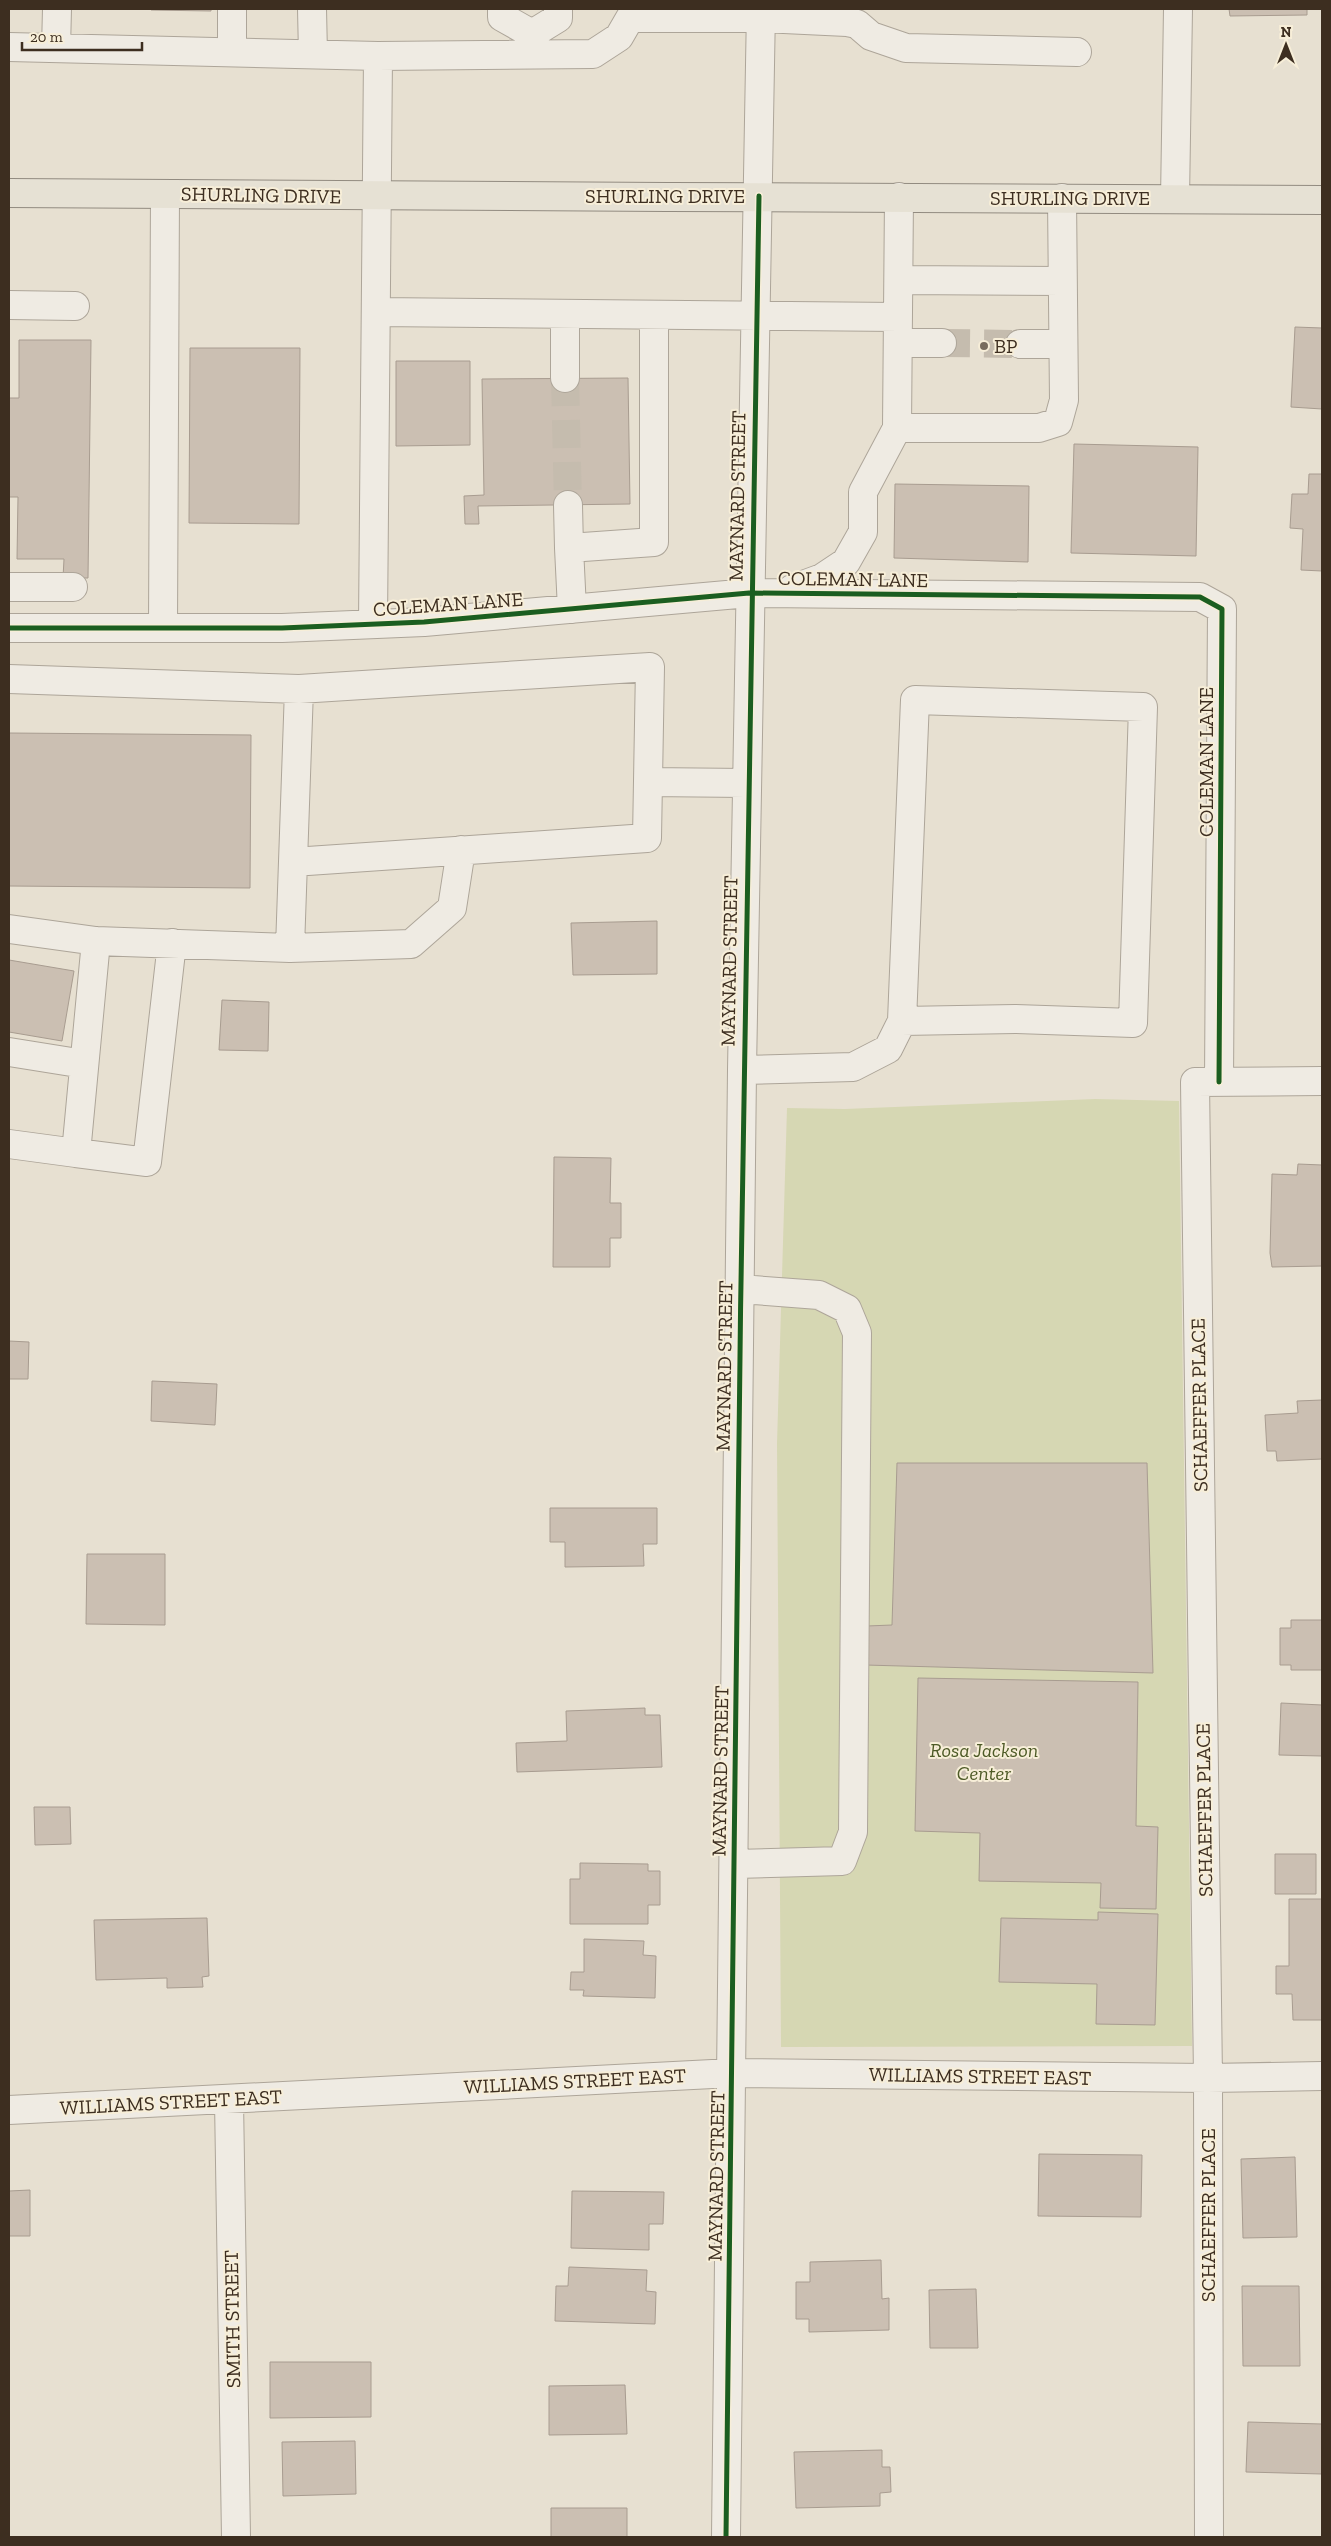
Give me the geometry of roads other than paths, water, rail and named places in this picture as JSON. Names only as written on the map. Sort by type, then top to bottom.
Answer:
[{"type":"main road","name":"SHURLING DRIVE","points":[[9,193],[1322,200]]},
{"type":"street","points":[[56,48],[57,9]]},
{"type":"street","points":[[232,9],[232,52]]},
{"type":"street","points":[[312,9],[313,54]]},
{"type":"street","points":[[502,9],[502,17],[532,44]]},
{"type":"street","points":[[532,44],[558,18],[558,9]]},
{"type":"street","points":[[1175,199],[1178,9]]},
{"type":"street","points":[[9,47],[378,56],[532,44],[593,54],[619,37],[630,14],[760,14],[847,15],[871,36],[906,48],[1077,52]]},
{"type":"street","name":"MAYNARD STREET","points":[[726,2537],[742,1070],[749,593],[759,196],[760,14]]},
{"type":"street","points":[[373,624],[378,56]]},
{"type":"street","points":[[163,628],[165,194]]},
{"type":"street","points":[[781,593],[822,578],[846,562],[863,532],[863,492],[897,428],[899,197]]},
{"type":"street","points":[[897,428],[1039,428],[1058,422],[1064,400],[1062,198]]},
{"type":"street","points":[[899,280],[1062,281]]},
{"type":"street","points":[[9,305],[75,306]]},
{"type":"street","points":[[376,312],[756,316],[898,330],[942,343]]},
{"type":"street","points":[[565,314],[565,378]]},
{"type":"street","points":[[569,548],[654,542],[654,315]]},
{"type":"street","points":[[1020,344],[1063,344]]},
{"type":"street","points":[[568,505],[572,609]]},
{"type":"street","points":[[9,586],[73,587]]},
{"type":"street","name":"COLEMAN LANE","points":[[9,628],[282,628],[424,622],[749,593],[1200,597],[1222,609],[1207,1082]]},
{"type":"street","points":[[9,679],[299,689],[650,667],[647,838],[293,862]]},
{"type":"street","points":[[290,948],[299,689]]},
{"type":"street","points":[[742,1070],[853,1067],[888,1049],[902,1021],[914,700],[1143,707],[1133,1023],[1015,1019],[902,1021]]},
{"type":"street","points":[[648,782],[746,783]]},
{"type":"street","points":[[9,929],[96,941],[172,944],[290,948],[411,944],[452,908],[461,850]]},
{"type":"street","points":[[76,1153],[96,941]]},
{"type":"street","points":[[9,1144],[147,1162],[172,944]]},
{"type":"street","points":[[9,1052],[84,1064]]},
{"type":"street","points":[[1207,1082],[1322,1081]]},
{"type":"street","name":"SCHAEFFER PLACE","points":[[1207,1082],[1209,2537]]},
{"type":"street","points":[[734,1864],[842,1861],[853,1832],[857,1333],[847,1309],[819,1295],[740,1289]]},
{"type":"street","name":"WILLIAMS STREET EAST","points":[[9,2110],[732,2073],[1208,2078],[1322,2076]]},
{"type":"street","name":"SMITH STREET","points":[[229,2100],[236,2537]]},
{"type":"tunnel","points":[[942,343],[1020,344]]},
{"type":"tunnel","points":[[565,378],[568,505]]},
{"type":"place","name":"BP","points":[[984,346]]},
{"type":"park label","name":"Rosa Jackson Center","points":[[984,1762]]}]
